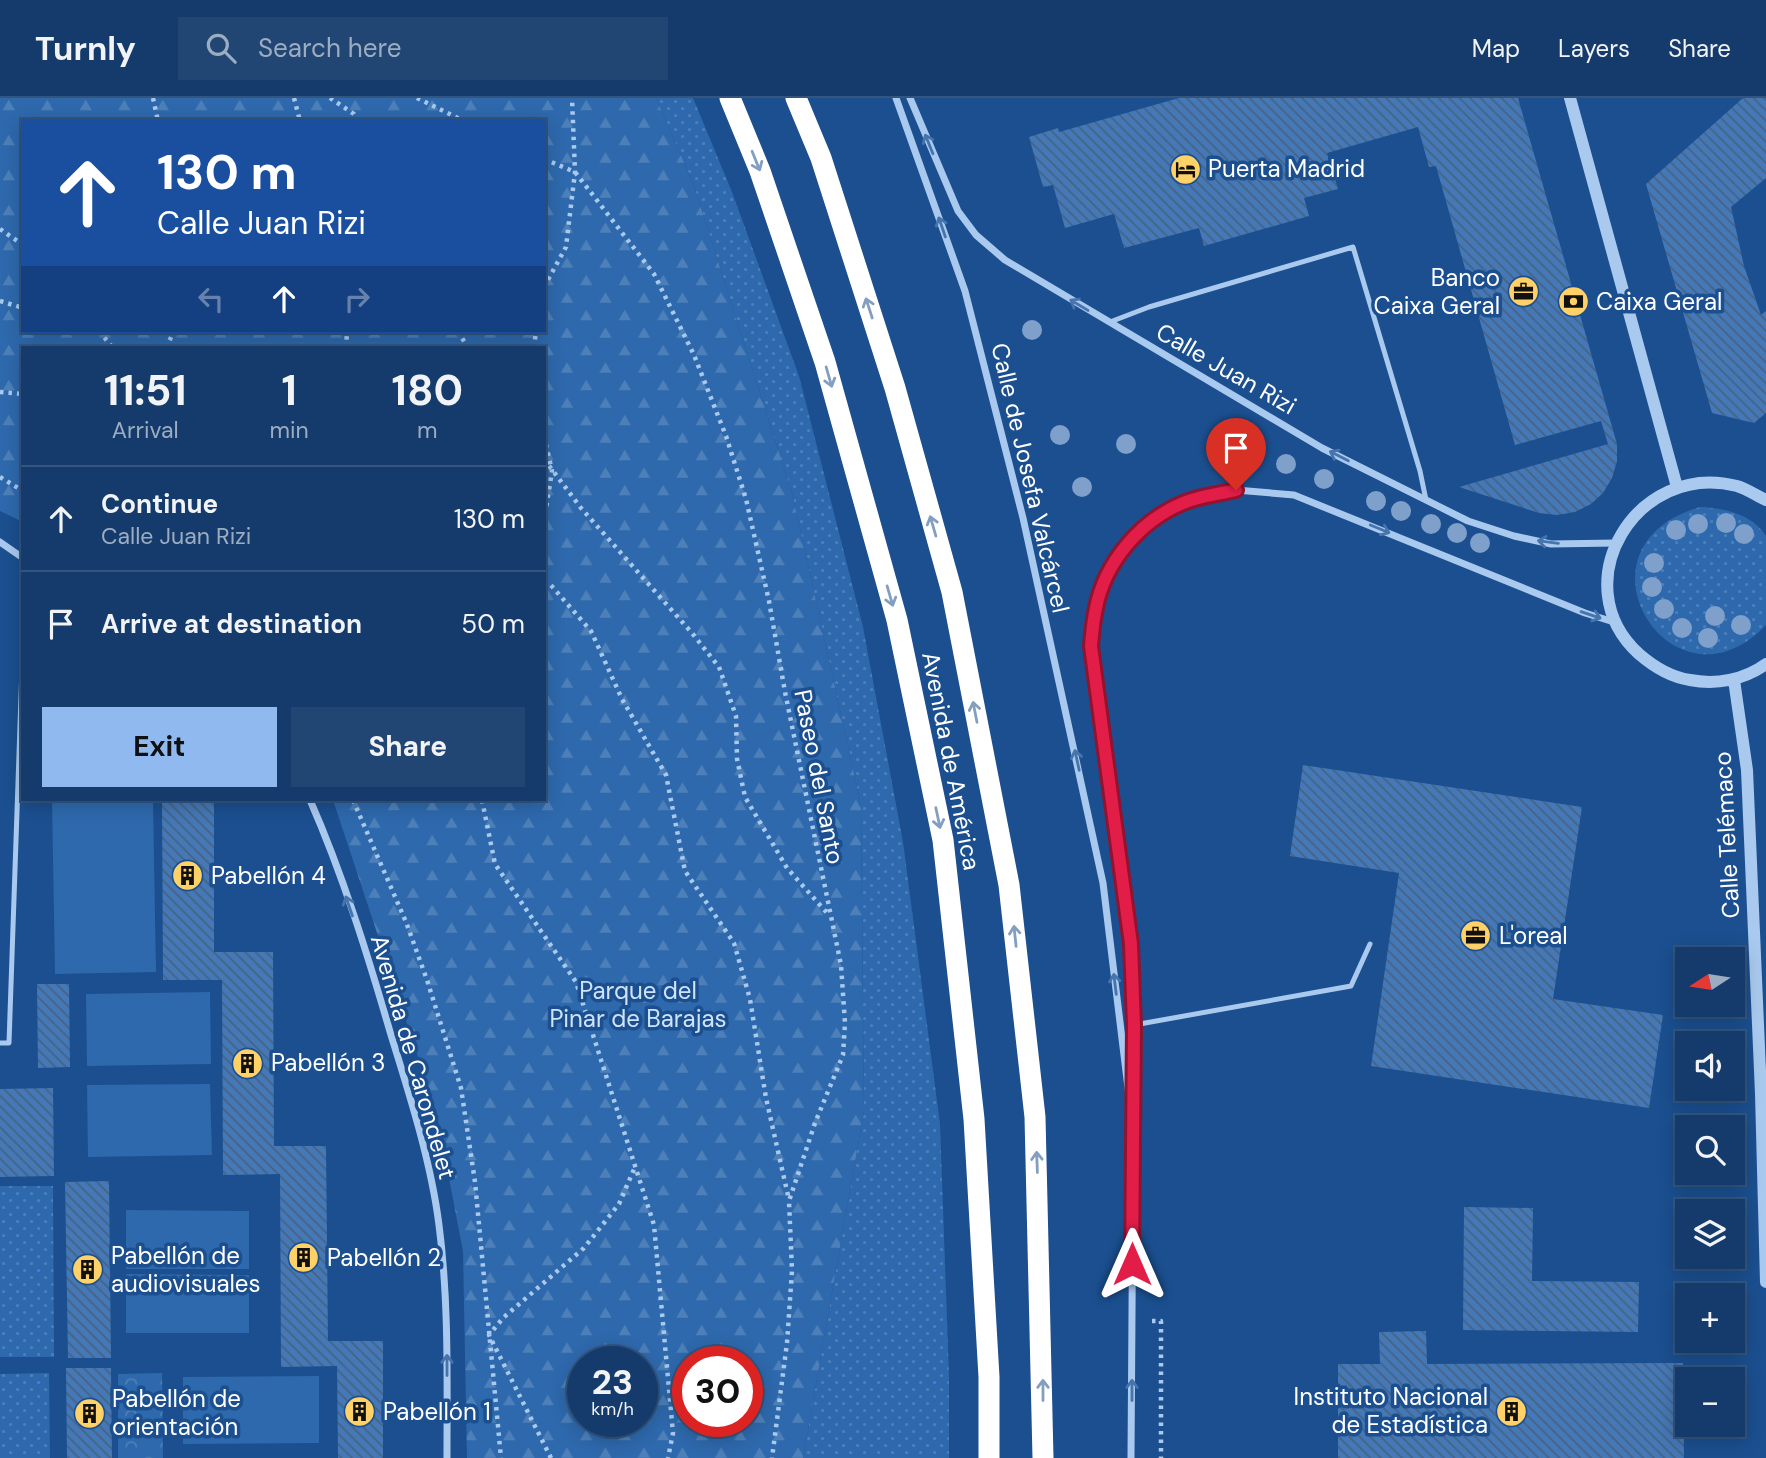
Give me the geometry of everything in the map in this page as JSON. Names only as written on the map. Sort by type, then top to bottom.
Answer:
[{"type":"highway","name":"Avenida de América","points":[[730,98],[760,171],[825,362],[897,620],[943,840],[974,1119],[989,1377],[989,1458]]},
{"type":"highway","name":"Avenida de América","points":[[796,98],[821,158],[895,388],[951,592],[1009,885],[1035,1117],[1043,1458]]},
{"type":"street","name":"Calle de Josefa Valcárcel","points":[[896,98],[965,291],[1023,518],[1103,883],[1132,1125]]},
{"type":"street","name":"Calle Juan Rizi","points":[[910,98],[958,211],[975,235],[1005,260],[1322,448],[1468,521],[1514,536],[1551,544],[1616,543]]},
{"type":"street","points":[[1570,98],[1676,487]]},
{"type":"street","points":[[1766,500],[1739,487],[1708,482],[1676,487],[1648,501],[1627,524],[1616,543],[1608,576],[1609,600],[1617,623],[1632,647],[1652,666],[1678,678],[1706,683],[1734,680],[1766,664]]},
{"type":"street","name":"Calle de Josefa Valcárcel","points":[[1131,1458],[1134,1025],[1131,944],[1091,646],[1096,606],[1121,551],[1140,529],[1184,502],[1236,490],[1294,495],[1585,613],[1617,623]]},
{"type":"street","points":[[0,542],[21,557]]},
{"type":"street","name":"Calle Telémaco","points":[[1734,680],[1746,770],[1763,1094],[1766,1282]]},
{"type":"street","name":"Avenida de Carondelet","points":[[310,801],[325,834],[376,985],[416,1117],[439,1224],[446,1338],[447,1458]]},
{"type":"lane","points":[[1108,323],[1149,307],[1353,247],[1420,471],[1426,500]]},
{"type":"lane","points":[[0,1043],[9,1043],[21,696]]},
{"type":"lane","points":[[1134,1025],[1351,986],[1370,944]]},
{"type":"path","points":[[153,98],[158,119]]},
{"type":"path","points":[[294,98],[299,119]]},
{"type":"path","points":[[330,98],[354,114],[357,119]]},
{"type":"path","points":[[417,98],[460,119]]},
{"type":"path","points":[[546,283],[566,247],[575,172],[572,98]]},
{"type":"path","name":"Paseo del Santo","points":[[546,160],[575,172],[654,274],[694,355],[726,436],[746,499],[769,601],[841,965],[845,1023],[843,1055],[815,1123],[789,1201],[792,1270],[787,1343],[772,1458]]},
{"type":"path","points":[[0,229],[21,243]]},
{"type":"path","points":[[0,301],[21,306]]},
{"type":"path","points":[[0,392],[21,394]]},
{"type":"path","points":[[546,445],[552,471],[546,509]]},
{"type":"path","points":[[546,461],[719,667],[736,716],[737,759],[745,797],[787,868],[829,915]]},
{"type":"path","points":[[0,477],[21,490]]},
{"type":"path","points":[[546,582],[591,631],[622,699],[666,775],[685,872],[734,943],[750,999],[766,1098],[789,1201]]},
{"type":"path","points":[[353,801],[406,922],[461,1087],[475,1182],[501,1458]]},
{"type":"path","points":[[482,801],[495,864],[576,982],[654,1225],[673,1433],[668,1458]]},
{"type":"path","points":[[489,1335],[503,1318],[584,1248],[619,1204],[635,1166]]},
{"type":"path","points":[[1152,1334],[1152,1320],[1161,1321],[1161,1458]]},
{"type":"path","points":[[489,1335],[551,1458]]},
{"type":"green space","name":"Parque del Pinar de Barajas","points":[[0,98],[656,98],[693,183],[792,493],[861,805],[864,1111],[803,1458],[467,1458],[463,1251],[436,1111],[333,801],[546,801],[546,346],[21,346],[21,521],[0,511]]},
{"type":"green space","points":[[656,98],[693,98],[732,192],[799,376],[863,627],[903,842],[940,1124],[949,1376],[949,1458],[803,1458],[864,1111],[861,805],[792,493],[693,183]]},
{"type":"green space","points":[[1700,507],[1745,517],[1766,536],[1766,625],[1731,650],[1697,654],[1668,641],[1646,618],[1636,588],[1639,556],[1659,528]]},
{"type":"green space","points":[[52,801],[153,801],[156,972],[55,974]]},
{"type":"green space","points":[[210,992],[211,1064],[87,1066],[86,994]]},
{"type":"green space","points":[[210,1084],[212,1155],[88,1157],[87,1085]]},
{"type":"green space","points":[[0,1186],[53,1186],[54,1357],[0,1357]]},
{"type":"green space","points":[[126,1210],[249,1211],[249,1269],[126,1269]]},
{"type":"green space","points":[[126,1274],[249,1275],[249,1333],[126,1333]]},
{"type":"green space","points":[[49,1373],[50,1458],[0,1458],[0,1374]]},
{"type":"green space","points":[[162,1373],[163,1458],[118,1458],[118,1374]]},
{"type":"green space","points":[[319,1376],[319,1443],[183,1444],[183,1377]]},
{"type":"building","points":[[1179,98],[1518,98],[1617,444],[1617,461],[1612,478],[1603,493],[1591,504],[1575,512],[1557,515],[1539,513],[1459,487],[1608,444],[1601,421],[1515,445],[1436,166],[1429,167],[1418,127],[1327,153],[1338,189],[1304,198],[1309,216],[1204,246],[1199,228],[1124,248],[1114,214],[1065,228],[1053,185],[1043,187],[1029,137],[1058,128],[1059,132]]},
{"type":"building","points":[[1743,98],[1766,98],[1766,178],[1731,207],[1744,266],[1761,315],[1766,311],[1766,413],[1754,423],[1712,413],[1646,184]]},
{"type":"building","name":"L'oreal","points":[[1303,765],[1582,807],[1553,999],[1663,1015],[1649,1108],[1371,1066],[1399,873],[1290,856]]},
{"type":"building","points":[[162,801],[214,801],[214,952],[273,952],[274,1146],[326,1146],[328,1341],[383,1341],[383,1458],[338,1458],[337,1366],[281,1367],[280,1174],[223,1175],[222,980],[163,980]]},
{"type":"building","points":[[37,984],[69,984],[70,1067],[38,1068]]},
{"type":"building","points":[[53,1088],[54,1176],[0,1177],[0,1089]]},
{"type":"building","name":"Pabellón de audiovisuales","points":[[109,1181],[111,1358],[68,1358],[65,1182]]},
{"type":"building","points":[[1464,1207],[1533,1208],[1532,1281],[1639,1282],[1638,1332],[1463,1330]]},
{"type":"building","name":"Instituto Nacional de Estadística","points":[[1426,1331],[1427,1364],[1683,1363],[1683,1367],[1675,1367],[1675,1437],[1684,1437],[1684,1458],[1338,1458],[1338,1364],[1380,1364],[1379,1332]]},
{"type":"building","name":"Pabellón de orientación","points":[[66,1368],[111,1368],[112,1458],[67,1458]]},
{"type":"place","name":"Puerta Madrid","points":[[1185,169]]},
{"type":"place","name":"Banco Caixa Geral","points":[[1523,292]]},
{"type":"place","name":"Caixa Geral","points":[[1573,302]]},
{"type":"place","name":"Pabellón 4","points":[[188,876]]},
{"type":"place","name":"L'oreal","points":[[1476,936]]},
{"type":"place","name":"Pabellón 3","points":[[248,1063]]},
{"type":"place","name":"Pabellón 2","points":[[304,1258]]},
{"type":"place","name":"Pabellón de audiovisuales","points":[[88,1270]]},
{"type":"place","name":"Instituto Nacional de Estadística","points":[[1511,1411]]},
{"type":"place","name":"Pabellón 1","points":[[360,1412]]},
{"type":"place","name":"Pabellón de orientación","points":[[89,1413]]},
{"type":"route","points":[[1132,1264],[1134,1025],[1131,944],[1091,646],[1096,606],[1121,551],[1140,529],[1184,502],[1236,490]]}]
